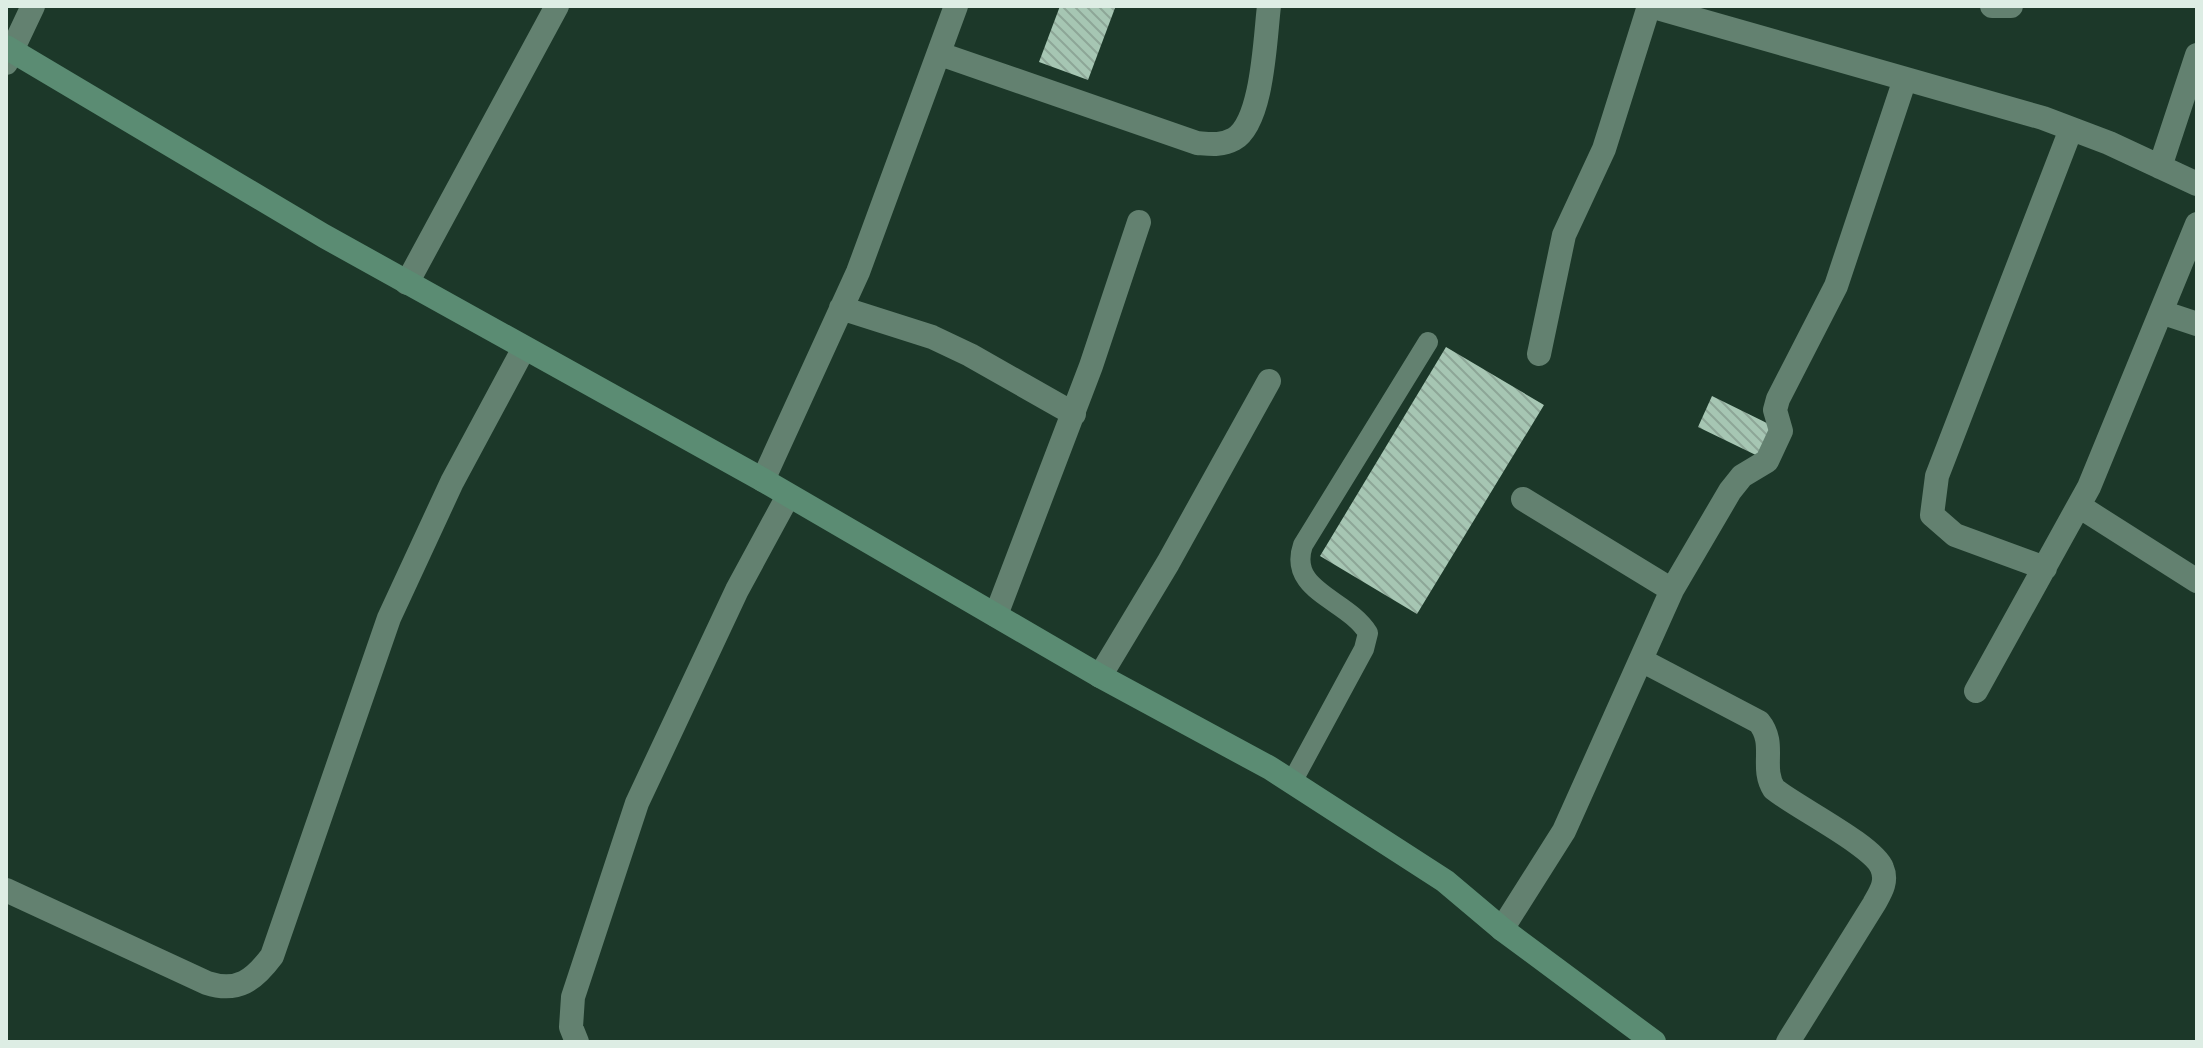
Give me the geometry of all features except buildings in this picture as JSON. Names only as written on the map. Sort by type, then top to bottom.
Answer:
[{"type":"main road","points":[[8,54],[407,283],[763,480],[1100,676],[1292,782],[1445,881],[1502,929],[1654,1042]]},
{"type":"street","points":[[8,54],[33,6]]},
{"type":"street","points":[[407,283],[557,6]]},
{"type":"street","points":[[763,480],[841,308],[905,153],[956,6]]},
{"type":"street","points":[[940,54],[1183,138],[1218,145],[1237,138],[1249,120],[1259,87],[1269,6]]},
{"type":"street","points":[[1539,354],[1564,235],[1604,149],[1650,6],[2071,129],[2197,184]]},
{"type":"street","points":[[1992,6],[2011,6]]},
{"type":"street","points":[[2160,167],[2197,55]]},
{"type":"street","points":[[1502,929],[1564,831],[1672,590],[1730,491],[1742,476],[1767,461],[1781,431],[1775,410],[1778,399],[1836,286],[1905,79]]},
{"type":"street","points":[[2045,568],[1955,535],[1932,515],[1932,500],[1937,476],[2071,129]]},
{"type":"street","points":[[996,615],[1074,414],[1139,222]]},
{"type":"street","points":[[1976,691],[2079,506],[2197,224]]},
{"type":"street","points":[[841,308],[932,337],[1074,414]]},
{"type":"street","points":[[2161,312],[2197,324]]},
{"type":"street","points":[[6,890],[207,983],[223,988],[238,986],[256,977],[276,944],[389,618],[452,482],[524,348]]},
{"type":"street","points":[[1100,676],[1269,381]]},
{"type":"street","points":[[577,1042],[571,1027],[573,997],[637,803],[737,590],[788,496]]},
{"type":"street","points":[[1523,499],[1672,590]]},
{"type":"street","points":[[2079,506],[2197,581]]},
{"type":"street","points":[[1641,660],[1759,722],[1768,733],[1767,779],[1774,789],[1858,845],[1882,867],[1884,884],[1874,904],[1788,1042]]},
{"type":"lane","points":[[1292,782],[1364,649],[1368,633],[1359,619],[1302,578],[1297,562],[1308,537],[1428,342]]}]
